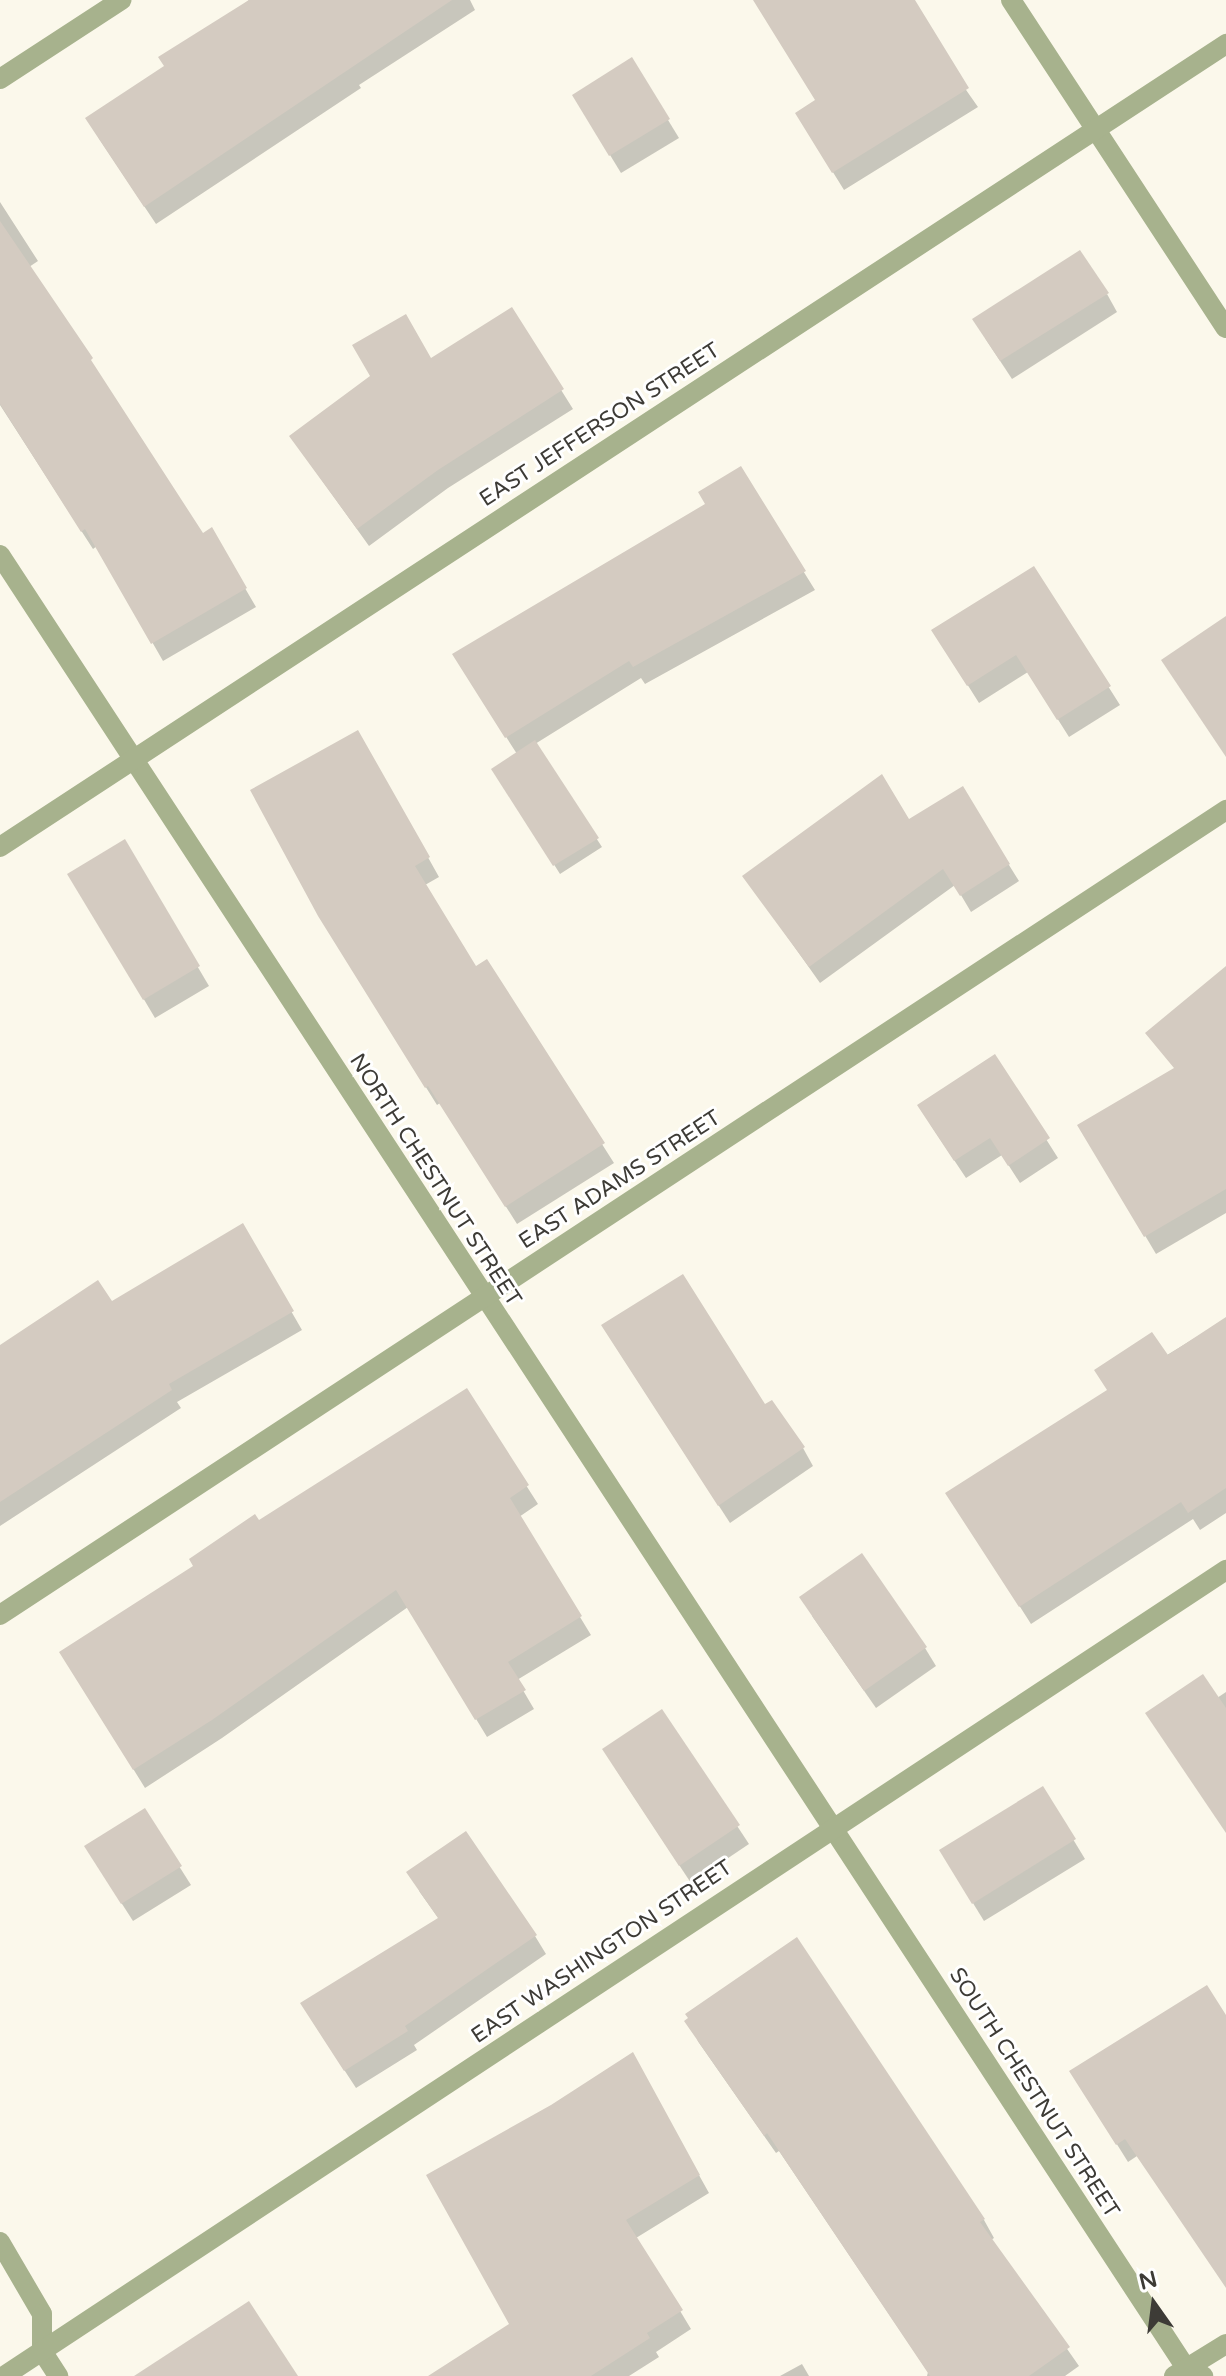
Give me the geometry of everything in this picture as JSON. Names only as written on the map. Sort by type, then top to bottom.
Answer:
[{"type":"street","points":[[0,79],[121,0]]},
{"type":"street","points":[[1011,0],[1226,328]]},
{"type":"street","name":"EAST JEFFERSON STREET","points":[[0,847],[1226,44]]},
{"type":"street","name":"NORTH CHESTNUT STREET","points":[[0,555],[832,1828]]},
{"type":"street","name":"EAST ADAMS STREET","points":[[0,1615],[1226,810]]},
{"type":"street","name":"EAST WASHINGTON STREET","points":[[4,2376],[1226,1570]]},
{"type":"street","name":"SOUTH CHESTNUT STREET","points":[[832,1828],[1187,2373]]},
{"type":"street","points":[[0,2242],[42,2314],[42,2351],[58,2376]]},
{"type":"street","points":[[1187,2373],[1226,2344]]},
{"type":"building","points":[[249,0],[452,0],[144,207],[85,118],[164,66],[158,57]]},
{"type":"building","points":[[753,0],[915,0],[969,88],[832,173],[795,113],[815,100]]},
{"type":"building","points":[[632,57],[670,119],[609,156],[572,95]]},
{"type":"building","points":[[0,221],[93,358],[91,360],[203,533],[212,527],[247,588],[151,644],[85,529],[81,532],[0,404]]},
{"type":"building","points":[[1080,250],[1109,293],[1000,361],[972,319]]},
{"type":"building","points":[[512,307],[564,389],[438,470],[357,529],[289,436],[370,376],[352,345],[406,314],[431,358]]},
{"type":"building","points":[[741,466],[806,571],[633,667],[629,661],[505,738],[452,654],[705,504],[698,492]]},
{"type":"building","points":[[1034,566],[1111,686],[1057,720],[1016,655],[967,686],[931,630]]},
{"type":"building","points":[[1226,616],[1226,757],[1161,660]]},
{"type":"building","points":[[358,730],[430,857],[415,866],[476,966],[487,959],[605,1143],[505,1207],[428,1086],[425,1088],[318,916],[250,790]]},
{"type":"building","points":[[535,740],[599,838],[553,866],[491,769]]},
{"type":"building","points":[[882,774],[909,819],[963,786],[1010,864],[960,896],[943,869],[809,967],[742,876]]},
{"type":"building","points":[[125,839],[200,966],[143,1000],[67,874]]},
{"type":"building","points":[[1226,966],[1226,1189],[1144,1237],[1077,1125],[1174,1068],[1145,1033]]},
{"type":"building","points":[[995,1054],[1050,1138],[1008,1166],[990,1138],[954,1161],[917,1105]]},
{"type":"building","points":[[243,1223],[294,1311],[169,1384],[172,1390],[0,1502],[0,1345],[98,1280],[112,1301]]},
{"type":"building","points":[[683,1274],[765,1404],[772,1400],[805,1447],[718,1506],[601,1325]]},
{"type":"building","points":[[1226,1317],[1226,1488],[1188,1513],[1181,1502],[1019,1607],[945,1493],[1107,1390],[1094,1370],[1152,1332],[1168,1355]]},
{"type":"building","points":[[467,1388],[529,1485],[510,1498],[582,1616],[508,1662],[526,1690],[475,1720],[396,1590],[212,1720],[133,1770],[59,1652],[193,1566],[189,1559],[255,1514],[259,1520]]},
{"type":"building","points":[[862,1553],[927,1647],[864,1691],[799,1597]]},
{"type":"building","points":[[1203,1674],[1226,1708],[1226,1833],[1145,1713]]},
{"type":"building","points":[[662,1709],[740,1825],[679,1866],[602,1749]]},
{"type":"building","points":[[1043,1786],[1076,1839],[972,1904],[939,1850]]},
{"type":"building","points":[[145,1808],[182,1866],[121,1904],[84,1846]]},
{"type":"building","points":[[466,1831],[537,1935],[405,2026],[408,2031],[344,2071],[300,2003],[438,1918],[406,1872]]},
{"type":"building","points":[[797,1937],[985,2219],[980,2222],[1070,2347],[1029,2376],[930,2376],[767,2133],[764,2136],[684,2021],[688,2018],[685,2014]]},
{"type":"building","points":[[1207,1985],[1226,2015],[1226,2288],[1125,2139],[1116,2145],[1069,2071]]},
{"type":"building","points":[[633,2052],[700,2175],[626,2220],[683,2310],[647,2333],[650,2338],[591,2376],[428,2376],[509,2324],[426,2175],[551,2105]]},
{"type":"building","points":[[249,2301],[298,2376],[134,2376]]}]
